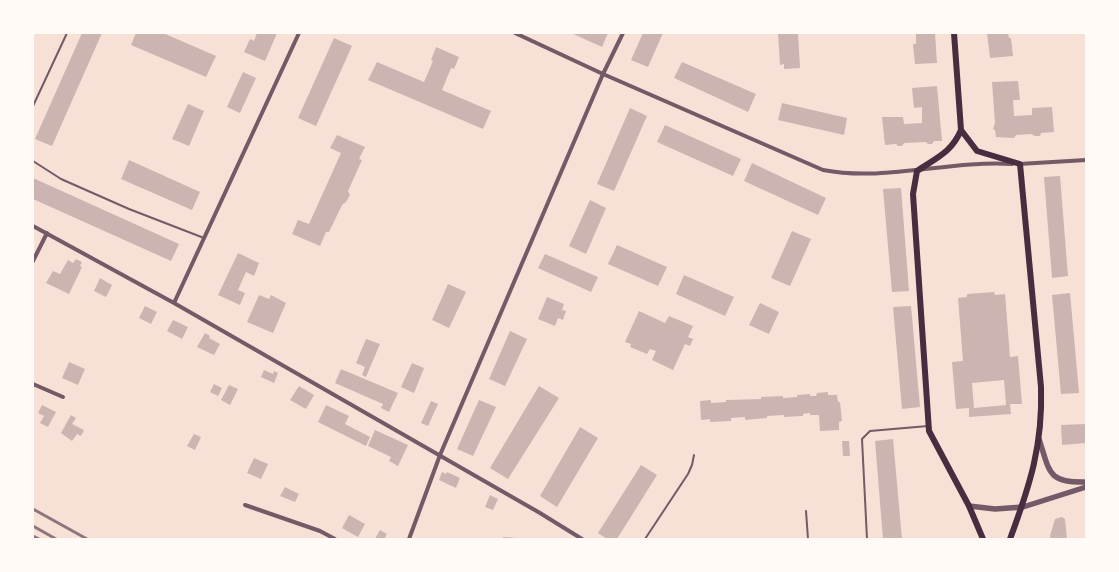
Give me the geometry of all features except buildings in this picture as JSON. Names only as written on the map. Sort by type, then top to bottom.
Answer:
[{"type":"main road","points":[[954,33],[961,130],[956,142],[950,148],[917,171],[913,194],[929,431],[969,506],[983,539]]},
{"type":"main road","points":[[961,130],[977,152],[1020,164],[1041,387],[1042,418],[1034,465],[1023,507],[1010,539]]},
{"type":"street","points":[[174,303],[299,33]]},
{"type":"street","points":[[515,33],[603,74],[823,170],[843,174],[917,171],[977,163],[1020,164],[1086,160]]},
{"type":"street","points":[[409,539],[440,455],[603,74],[623,33]]},
{"type":"street","points":[[33,226],[174,303],[440,455],[582,539]]},
{"type":"street","points":[[33,261],[47,233]]},
{"type":"street","points":[[33,384],[64,397]]},
{"type":"street","points":[[1039,440],[1049,469],[1055,478],[1067,483],[1086,482]]},
{"type":"street","points":[[969,506],[995,509],[1023,507],[1086,487]]},
{"type":"street","points":[[245,505],[320,531],[335,539]]},
{"type":"lane","points":[[33,106],[67,33]]},
{"type":"lane","points":[[33,161],[61,179],[128,209],[204,238]]},
{"type":"lane","points":[[867,539],[862,439],[870,431],[929,426]]},
{"type":"lane","points":[[646,539],[688,474],[694,455]]},
{"type":"lane","points":[[806,511],[808,539]]},
{"type":"railway","points":[[33,509],[87,539]]},
{"type":"railway","points":[[33,526],[56,539]]},
{"type":"railway","points":[[33,536],[39,539]]}]
